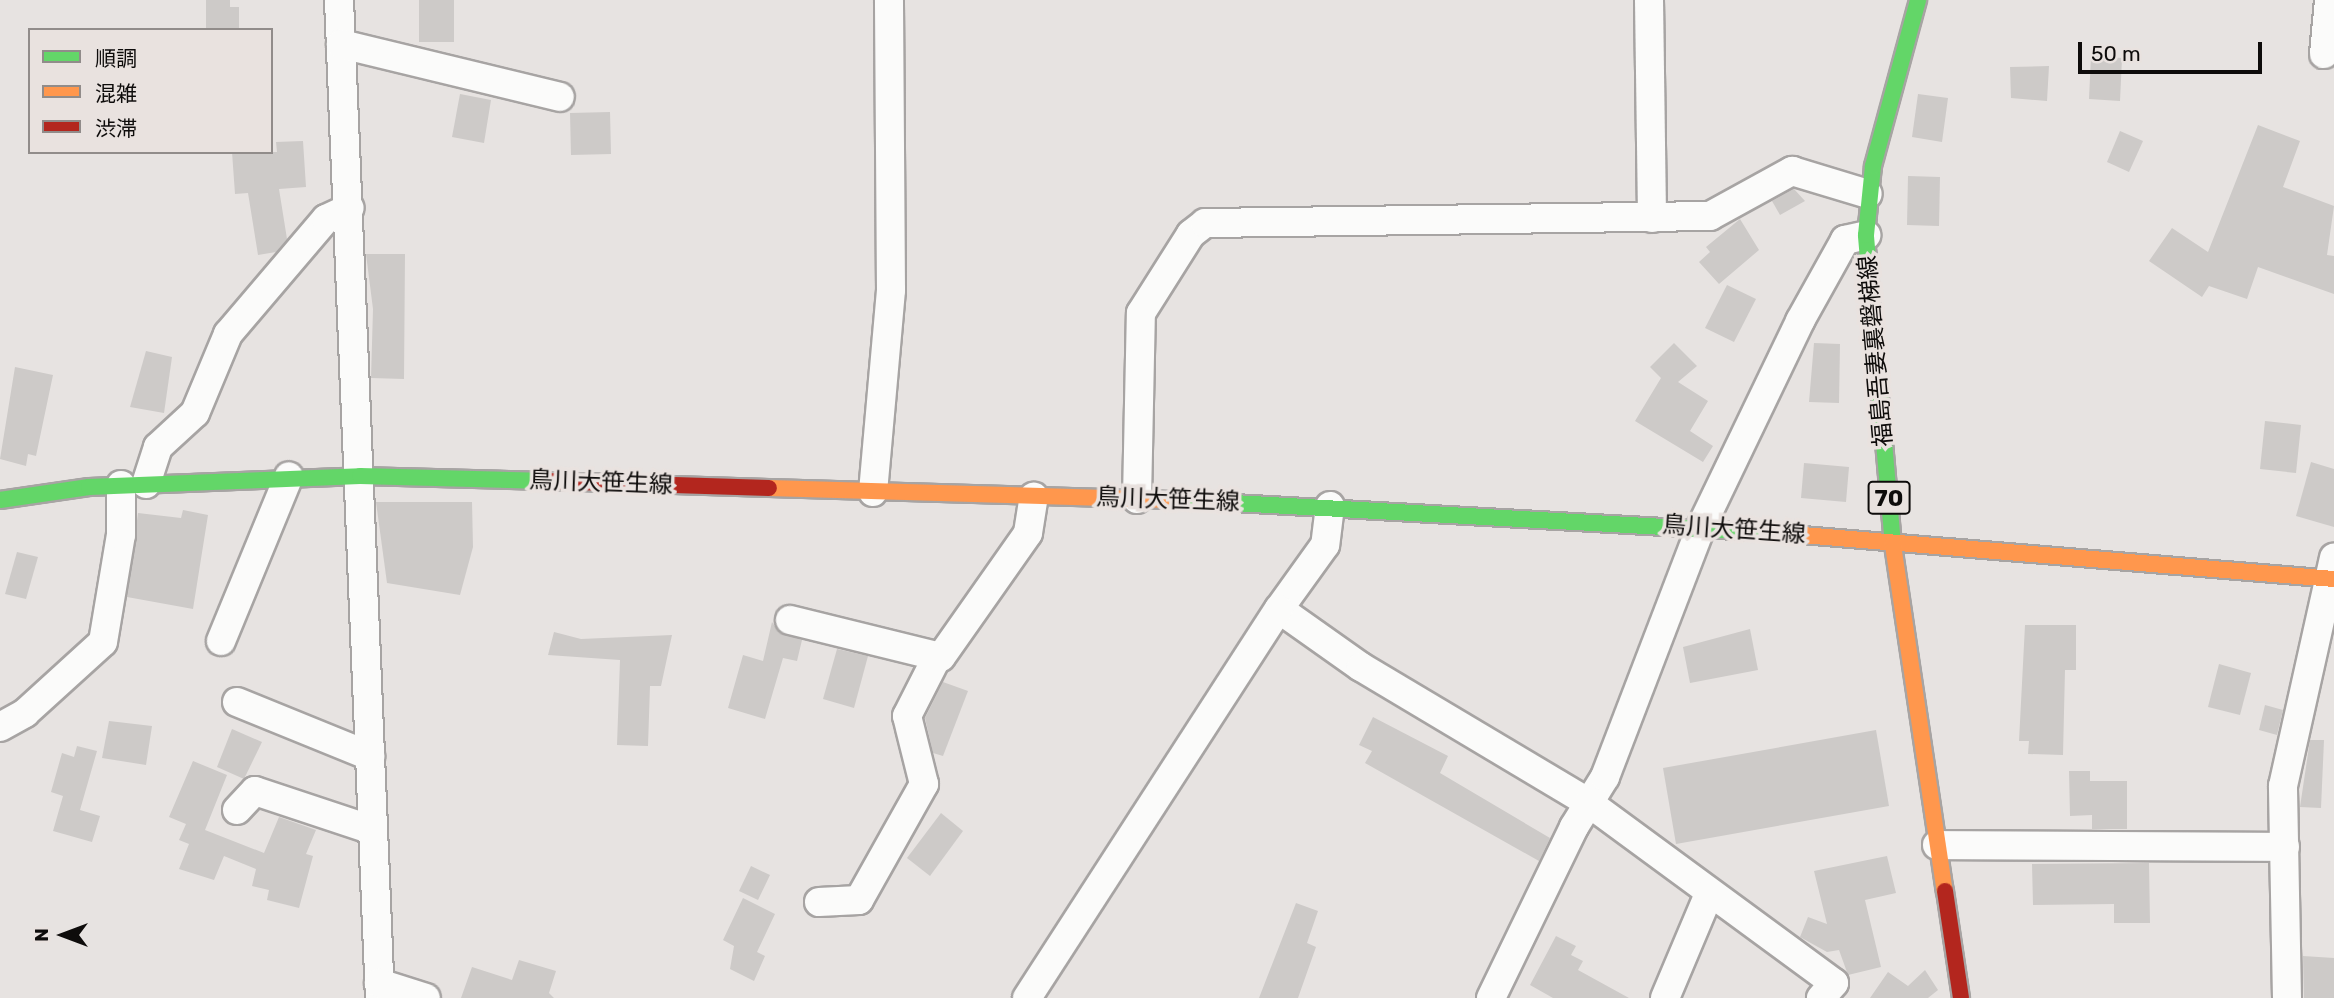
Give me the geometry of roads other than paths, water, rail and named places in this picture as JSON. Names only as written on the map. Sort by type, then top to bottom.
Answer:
[{"type":"street","points":[[339,0],[350,208],[379,990],[426,998]]},
{"type":"street","points":[[873,492],[891,290],[888,0]]},
{"type":"street","points":[[1649,0],[1652,218]]},
{"type":"street","name":"福島吾妻裏磐梯線","points":[[1918,0],[1868,194],[1866,235],[1893,544],[1961,998]]},
{"type":"street","points":[[2324,54],[2329,0]]},
{"type":"street","points":[[341,44],[560,97]]},
{"type":"street","points":[[1137,499],[1140,313],[1196,228],[1355,218],[1652,218],[1722,214],[1792,171],[1868,194]]},
{"type":"street","points":[[0,727],[25,713],[103,642],[121,535],[133,484],[158,447],[195,413],[228,334],[326,219],[350,208]]},
{"type":"street","points":[[1491,998],[1589,803],[1605,777],[1701,527],[1833,256],[1845,240],[1866,235]]},
{"type":"street","points":[[221,641],[289,476]]},
{"type":"street","name":"鳥川大笹生線","points":[[0,499],[133,484],[289,476],[1137,499],[1330,506],[1701,527],[1893,544],[2332,572]]},
{"type":"street","points":[[819,902],[859,900],[924,784],[923,764],[906,724],[937,657],[1028,533],[1034,496]]},
{"type":"street","points":[[1038,994],[1279,609],[1325,545],[1330,506]]},
{"type":"street","points":[[2287,998],[2283,786],[2332,572]]},
{"type":"street","points":[[1279,609],[1361,667],[1589,803],[1836,993]]},
{"type":"street","points":[[790,620],[937,657]]},
{"type":"street","points":[[237,702],[370,756]]},
{"type":"street","points":[[237,810],[255,791],[372,830]]},
{"type":"street","points":[[1937,845],[2285,847]]},
{"type":"street","points":[[1665,998],[1709,894]]}]
